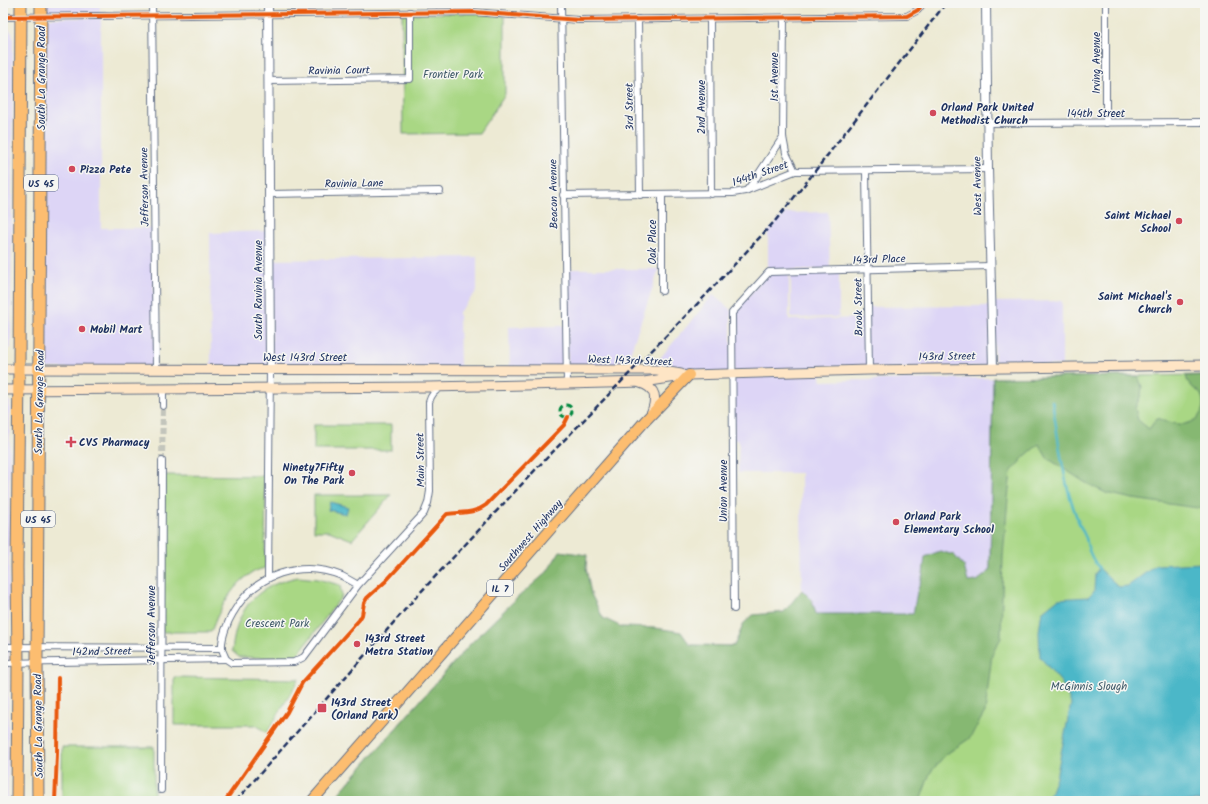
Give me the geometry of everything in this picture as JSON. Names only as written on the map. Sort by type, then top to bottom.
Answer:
[{"type":"highway","name":"South La Grange Road","points":[[17,801],[20,3]]},
{"type":"highway","name":"South La Grange Road","points":[[38,801],[37,647],[41,3]]},
{"type":"main road","name":"143rd Street","points":[[689,375],[869,370],[1205,365]]},
{"type":"main road","name":"West 143rd Street","points":[[3,369],[657,370],[689,375]]},
{"type":"main road","name":"West 143rd Street","points":[[3,390],[443,387],[632,382],[663,380],[689,375]]},
{"type":"main road","name":"Southwest Highway","points":[[312,801],[651,415],[689,375]]},
{"type":"main road","points":[[632,382],[646,385],[655,395],[655,403],[651,415]]},
{"type":"street","name":"Jefferson Avenue","points":[[152,3],[156,370]]},
{"type":"street","name":"South Ravinia Avenue","points":[[268,3],[270,369],[268,577]]},
{"type":"street","name":"Beacon Avenue","points":[[561,3],[567,384]]},
{"type":"street","points":[[3,17],[473,12],[579,20],[710,20],[907,16],[918,10],[923,3]]},
{"type":"street","name":"West Avenue","points":[[986,3],[987,123],[993,368]]},
{"type":"street","name":"Irving Avenue","points":[[1106,3],[1106,123]]},
{"type":"street","name":"Ravinia Court","points":[[268,81],[410,79],[410,12]]},
{"type":"street","name":"1st Avenue","points":[[784,18],[783,137],[786,153],[796,171]]},
{"type":"street","name":"3rd Street","points":[[638,19],[640,195]]},
{"type":"street","name":"2nd Avenue","points":[[710,20],[711,194]]},
{"type":"street","name":"144th Street","points":[[987,123],[1205,122]]},
{"type":"street","points":[[746,191],[783,137]]},
{"type":"street","name":"144th Street","points":[[563,195],[733,193],[746,191],[796,171],[988,169]]},
{"type":"street","name":"Brook Street","points":[[866,171],[869,370]]},
{"type":"street","name":"Ravinia Lane","points":[[269,194],[440,191]]},
{"type":"street","name":"Oak Place","points":[[662,194],[662,291]]},
{"type":"street","name":"143rd Place","points":[[769,272],[990,266]]},
{"type":"street","name":"Union Avenue","points":[[734,609],[732,313],[769,272]]},
{"type":"street","points":[[412,387],[420,389],[426,394],[429,405]]},
{"type":"street","points":[[429,405],[435,391],[443,387]]},
{"type":"street","points":[[163,388],[163,406]]},
{"type":"street","name":"Main Street","points":[[226,659],[232,663],[294,662],[304,656],[358,585],[424,513],[428,503],[430,491],[429,405]]},
{"type":"street","name":"Jefferson Avenue","points":[[161,790],[162,461]]},
{"type":"street","points":[[226,659],[222,648],[224,633],[229,619],[239,602],[252,588],[268,577],[282,572],[320,570],[341,576],[358,585]]},
{"type":"street","name":"142nd Street","points":[[3,647],[222,648]]},
{"type":"street","name":"142nd Street","points":[[3,663],[226,659]]},
{"type":"shaded area","points":[[42,3],[100,3],[100,15],[42,16]]},
{"type":"shaded area","points":[[42,18],[101,18],[101,228],[153,228],[155,368],[41,368]]},
{"type":"shaded area","points":[[3,26],[9,29],[12,33],[13,46],[11,348],[3,350]]},
{"type":"shaded area","points":[[828,212],[830,269],[768,270],[768,232],[785,213]]},
{"type":"shaded area","points":[[267,231],[268,367],[211,368],[210,233]]},
{"type":"shaded area","points":[[477,257],[477,291],[459,312],[460,368],[272,368],[271,260]]},
{"type":"shaded area","points":[[566,269],[659,269],[625,368],[568,368]]},
{"type":"shaded area","points":[[839,271],[839,317],[791,318],[791,272]]},
{"type":"shaded area","points":[[769,272],[789,272],[789,320],[866,318],[865,307],[990,306],[991,366],[734,372],[734,313]]},
{"type":"shaded area","points":[[713,295],[731,310],[731,372],[689,373],[651,369]]},
{"type":"shaded area","points":[[1062,301],[1062,365],[995,366],[993,302]]},
{"type":"shaded area","points":[[564,326],[565,369],[510,368],[509,327]]},
{"type":"shaded area","name":"Orland Park Elementary School","points":[[821,373],[821,381],[993,378],[989,629],[802,628],[801,473],[738,473],[739,440],[734,440],[734,375]]},
{"type":"shaded area","points":[[3,401],[10,401],[8,801],[3,801]]},
{"type":"green space","name":"Frontier Park","points":[[472,13],[505,16],[505,94],[479,133],[403,134],[402,14]]},
{"type":"green space","name":"McGinnis Slough","points":[[1205,375],[1205,801],[332,801],[471,643],[772,646],[989,629],[993,378]]},
{"type":"green space","name":"McGinnis Slough","points":[[1205,375],[1205,509],[1133,499],[1106,493],[1086,483],[1047,458],[1039,444],[1024,457],[1011,472],[1003,556],[1001,638],[992,654],[985,712],[970,738],[945,755],[930,773],[920,801],[332,801],[471,643],[516,599],[547,572],[560,551],[587,555],[586,568],[591,594],[603,618],[622,627],[656,628],[681,632],[690,645],[734,646],[744,623],[753,615],[784,612],[802,590],[812,600],[816,614],[913,614],[917,592],[923,574],[925,557],[940,551],[954,555],[964,566],[968,582],[977,581],[990,571],[993,378],[1138,376],[1142,387],[1141,395],[1135,408],[1138,420],[1149,429],[1157,418],[1175,424],[1184,424],[1194,421],[1201,413],[1203,408],[1202,397],[1199,392],[1189,384],[1186,376]]},
{"type":"green space","points":[[314,425],[391,425],[391,450],[314,450]]},
{"type":"green space","points":[[164,475],[266,476],[265,568],[255,571],[238,584],[219,612],[211,632],[162,632]]},
{"type":"green space","points":[[314,495],[391,495],[352,540],[329,531],[314,531]]},
{"type":"green space","name":"Crescent Park","points":[[298,577],[318,579],[340,585],[342,596],[299,653],[293,658],[239,657],[232,651],[235,636],[238,623],[251,601],[270,586]]},
{"type":"green space","points":[[174,677],[299,679],[267,733],[256,725],[174,725]]},
{"type":"green space","points":[[62,747],[154,747],[154,799],[62,799]]},
{"type":"water","name":"Ninety7Fifty On The Park","points":[[330,502],[348,507],[346,514],[328,510]]},
{"type":"water","points":[[1205,563],[1205,801],[1046,801],[1056,778],[1071,704],[1061,682],[1040,657],[1039,632],[1043,611],[1058,599],[1088,597],[1094,591],[1095,574],[1099,568],[1119,587],[1128,586],[1156,565]]},
{"type":"waterway","points":[[1052,401],[1060,453],[1068,488],[1089,550],[1099,568]]},
{"type":"tunnel","points":[[162,461],[163,406]]},
{"type":"railway","points":[[236,801],[417,596],[537,468],[705,296],[775,221],[946,3]]},
{"type":"marked path","points":[[564,405],[568,405],[572,411],[568,417],[564,417],[560,413],[560,409],[564,405]]},
{"type":"cycle path","points":[[3,17],[473,12],[579,20],[907,16],[918,10],[923,3]]},
{"type":"cycle path","points":[[225,801],[287,712],[302,683],[359,620],[367,598],[386,581],[447,514],[477,510],[486,505],[564,425],[568,417]]},
{"type":"cycle path","points":[[55,801],[58,678]]},
{"type":"place","name":"Orland Park United Methodist Church","points":[[933,113]]},
{"type":"place","name":"Pizza Pete","points":[[72,169]]},
{"type":"place","name":"Saint Michael School","points":[[1179,221]]},
{"type":"place","name":"Saint Michael's Church","points":[[1180,302]]},
{"type":"place","name":"Mobil Mart","points":[[82,329]]},
{"type":"place","name":"CVS Pharmacy","points":[[71,442]]},
{"type":"place","name":"Ninety7Fifty On The Park","points":[[352,473]]},
{"type":"place","name":"Orland Park Elementary School","points":[[896,522]]},
{"type":"place","name":"143rd Street Metra Station","points":[[357,644]]},
{"type":"place","name":"143rd Street (Orland Park)","points":[[322,708]]}]
